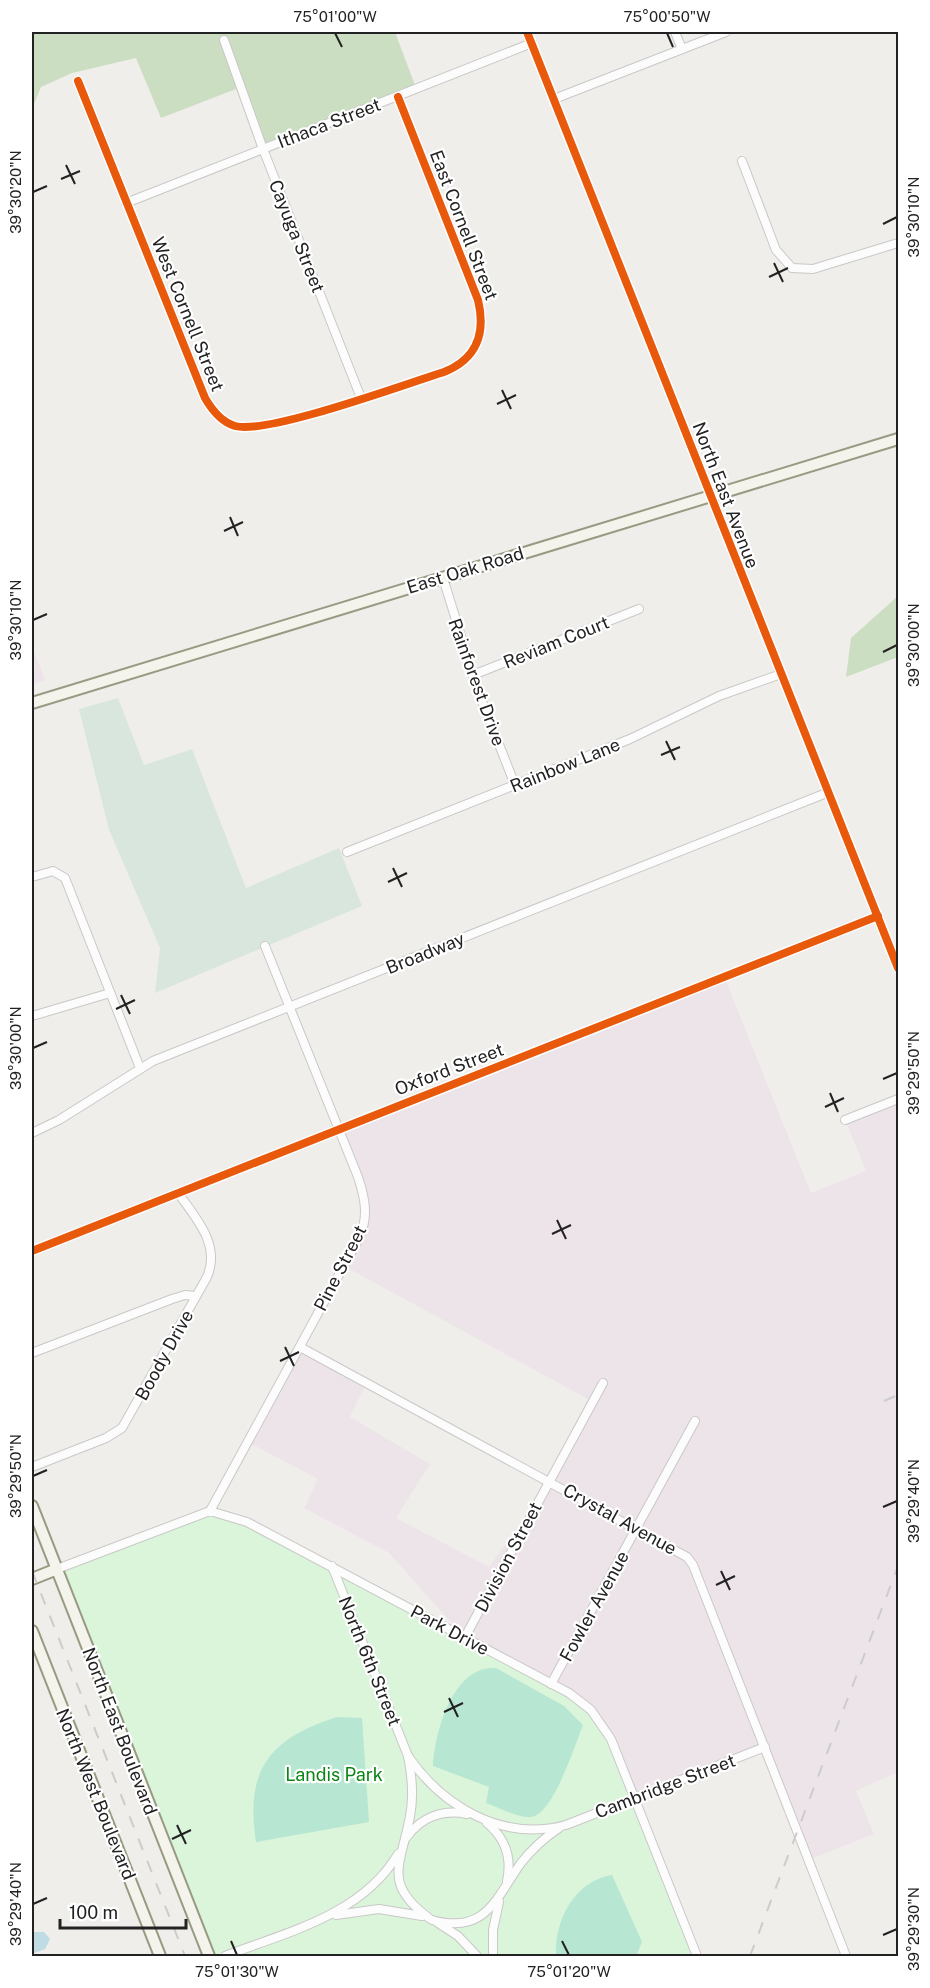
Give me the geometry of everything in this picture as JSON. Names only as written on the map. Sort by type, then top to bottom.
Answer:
[{"type":"street","name":"North East Avenue","points":[[527,32],[898,968]]},
{"type":"street","points":[[675,32],[682,49]]},
{"type":"street","points":[[554,99],[726,32]]},
{"type":"street","name":"Cayuga Street","points":[[224,40],[263,149],[361,398]]},
{"type":"street","name":"Ithaca Street","points":[[126,203],[532,43]]},
{"type":"street","name":"West Cornell Street","points":[[78,81],[205,399],[226,422],[245,428],[268,426],[361,398]]},
{"type":"street","name":"East Cornell Street","points":[[361,398],[455,368],[470,354],[483,324],[474,286],[398,97]]},
{"type":"street","points":[[742,161],[776,250],[792,268],[813,269],[898,243]]},
{"type":"street","name":"East Oak Road","points":[[32,703],[898,439]]},
{"type":"street","name":"Rainforest Drive","points":[[443,578],[473,675],[515,785]]},
{"type":"street","name":"Reviam Court","points":[[473,675],[639,609]]},
{"type":"street","name":"Rainbow Lane","points":[[347,852],[630,739],[719,696],[781,674]]},
{"type":"street","name":"Broadway","points":[[32,1133],[59,1120],[140,1068],[829,792]]},
{"type":"street","points":[[32,877],[53,871],[62,874],[140,1068]]},
{"type":"street","name":"Oxford Street","points":[[32,1251],[878,916]]},
{"type":"street","name":"Pine Street","points":[[210,1511],[364,1224],[366,1208],[363,1193],[265,946]]},
{"type":"street","points":[[32,1016],[110,993]]},
{"type":"street","points":[[845,1120],[898,1099]]},
{"type":"street","name":"Boody Drive","points":[[32,1467],[106,1438],[122,1428],[196,1296],[210,1269],[211,1250],[201,1226],[178,1193]]},
{"type":"street","points":[[32,1353],[172,1299],[185,1295],[196,1296]]},
{"type":"street","name":"Crystal Avenue","points":[[300,1347],[549,1480],[687,1557],[693,1565],[846,1956]]},
{"type":"street","name":"Division Street","points":[[465,1637],[603,1383]]},
{"type":"street","name":"Fowler Avenue","points":[[551,1684],[695,1422]]},
{"type":"street","name":"North East Boulevard","points":[[32,1506],[209,1956]]},
{"type":"street","points":[[32,1579],[210,1511]]},
{"type":"street","name":"Park Drive","points":[[210,1511],[247,1522],[465,1637],[584,1704],[597,1716],[611,1738],[697,1956]]},
{"type":"street","name":"North 6th Street","points":[[332,1566],[408,1756],[412,1783],[412,1806],[401,1848],[398,1871],[401,1888],[412,1905],[458,1936],[477,1956]]},
{"type":"street","name":"North West Boulevard","points":[[32,1631],[156,1955]]},
{"type":"street","name":"Cambridge Street","points":[[225,1956],[326,1917],[350,1904],[389,1867],[414,1828],[435,1815],[455,1812],[520,1828],[547,1829],[566,1825],[765,1746]]},
{"type":"street","name":"North 6th Street","points":[[408,1756],[435,1789],[481,1819],[500,1836],[508,1856],[508,1876],[493,1924],[493,1956]]},
{"type":"street","name":"Cambridge Street","points":[[326,1917],[380,1909],[451,1924],[471,1920],[487,1912],[501,1897],[531,1850],[566,1825]]},
{"type":"shaded area","points":[[32,646],[45,680],[32,684]]},
{"type":"shaded area","points":[[118,698],[144,765],[192,749],[246,888],[339,848],[362,906],[155,993],[160,948],[109,830],[79,709]]},
{"type":"shaded area","points":[[724,976],[811,1193],[866,1171],[846,1122],[898,1100],[898,1772],[856,1791],[874,1834],[809,1860],[764,1747],[630,1799],[465,1638],[389,1553],[304,1508],[318,1479],[248,1442],[300,1349],[366,1384],[350,1417],[430,1464],[396,1518],[489,1567],[531,1509],[588,1399],[342,1265],[367,1213],[337,1130]]},
{"type":"green space","points":[[32,32],[395,32],[416,88],[265,149],[236,89],[161,118],[136,58],[72,73],[41,87],[32,109]]},
{"type":"green space","points":[[898,596],[898,657],[846,677],[851,638]]},
{"type":"green space","name":"Landis Park","points":[[210,1511],[247,1522],[584,1703],[607,1730],[697,1956],[209,1956],[57,1569]]},
{"type":"green space","points":[[496,1668],[564,1706],[583,1725],[555,1792],[547,1805],[531,1817],[514,1814],[486,1803],[489,1787],[433,1766],[442,1719],[458,1688],[468,1677],[481,1670]]},
{"type":"green space","points":[[337,1717],[362,1718],[369,1822],[256,1842],[254,1795],[259,1776],[267,1760],[294,1736]]},
{"type":"green space","points":[[612,1875],[642,1942],[636,1956],[556,1956],[559,1929],[569,1905],[587,1885]]},
{"type":"water","points":[[32,1932],[44,1932],[50,1939],[45,1949],[32,1954]]},
{"type":"railway","points":[[884,1401],[898,1395]]},
{"type":"railway","points":[[750,1956],[898,1566]]},
{"type":"railway","points":[[32,1571],[185,1956]]},
{"type":"cycle path","points":[[527,32],[898,968]]},
{"type":"cycle path","points":[[78,81],[205,398],[225,422],[235,426],[252,427],[305,416],[444,372],[464,360],[476,344],[481,323],[478,300],[398,97]]},
{"type":"cycle path","points":[[32,1251],[878,916]]}]
